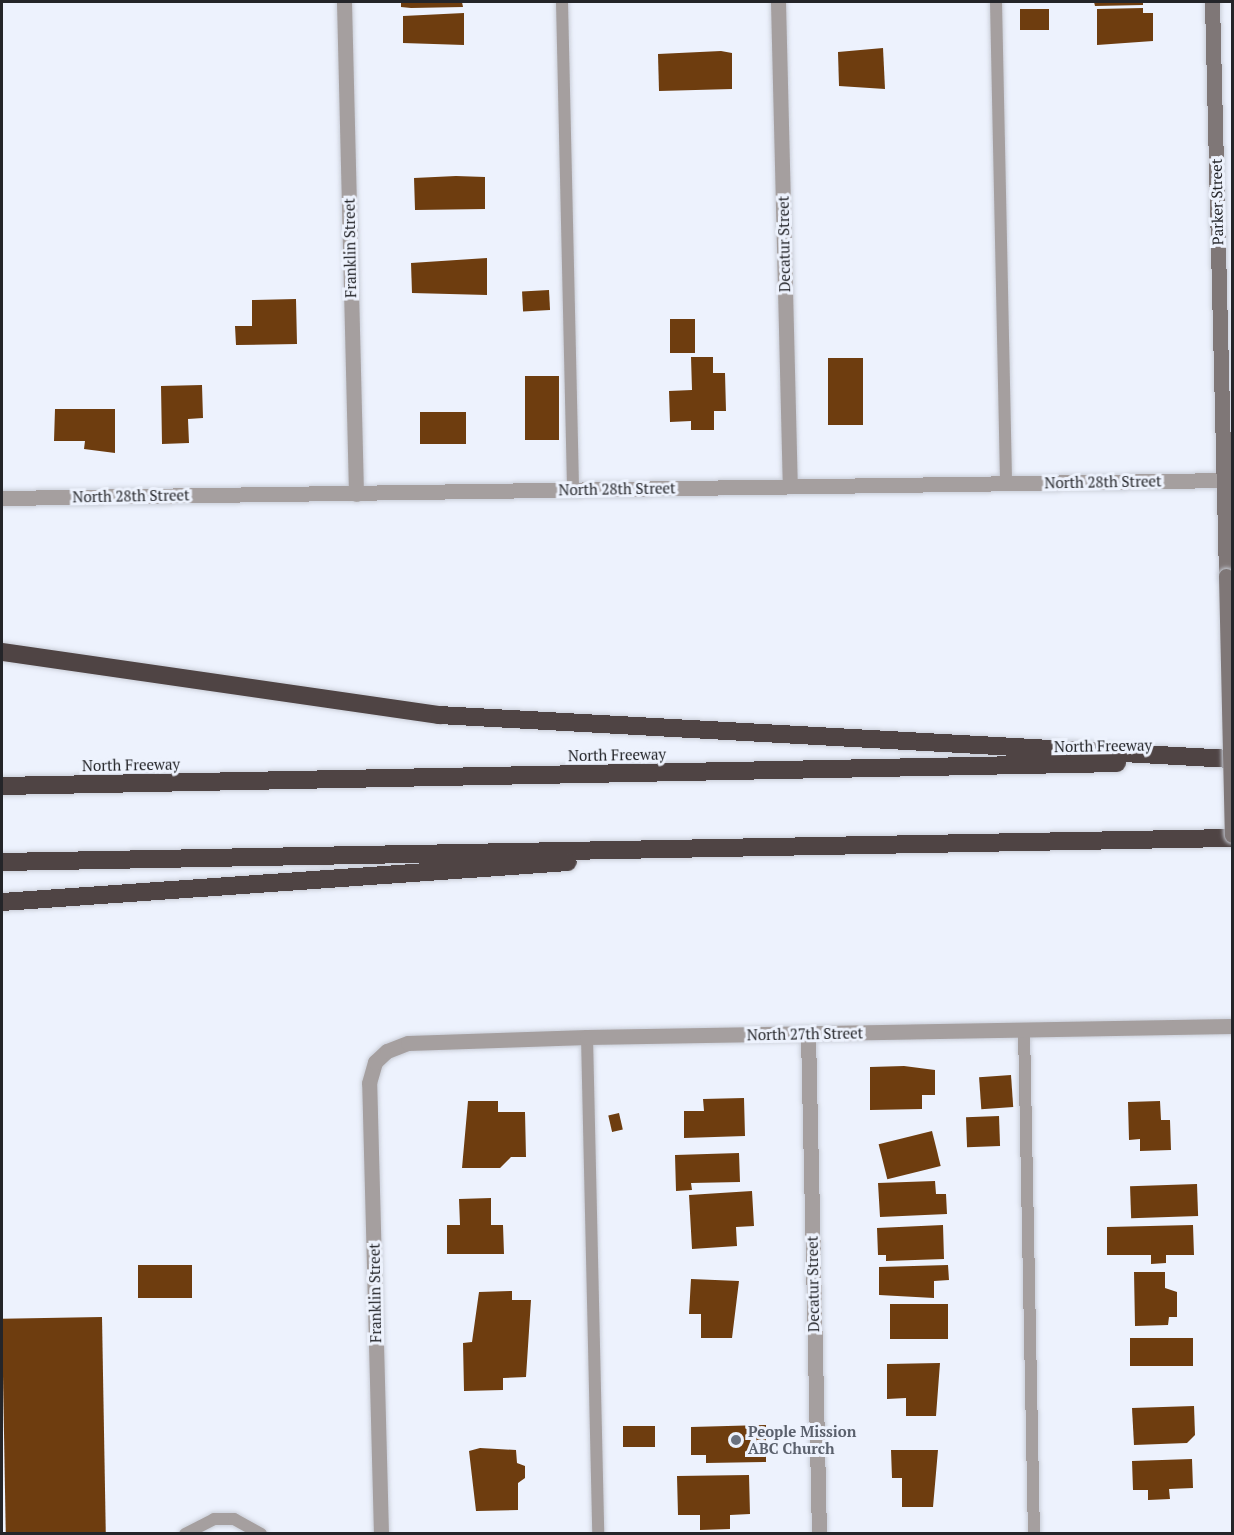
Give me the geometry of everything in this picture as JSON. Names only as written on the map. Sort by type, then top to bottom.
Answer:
[{"type":"highway","points":[[2,651],[439,715],[1233,760]]},
{"type":"highway","name":"North Freeway","points":[[2,786],[1233,760]]},
{"type":"highway","points":[[2,862],[1233,836]]},
{"type":"highway","points":[[2,902],[856,845]]},
{"type":"street","name":"Franklin Street","points":[[344,2],[356,494]]},
{"type":"street","name":"Decatur Street","points":[[778,2],[790,486]]},
{"type":"street","name":"Parker Street","points":[[1212,2],[1228,480],[1226,576],[1233,836]]},
{"type":"street","name":"North 28th Street","points":[[2,498],[1228,480]]},
{"type":"street","name":"North 27th Street","points":[[380,1056],[408,1043],[587,1037],[1233,1026]]},
{"type":"street","name":"Decatur Street","points":[[808,1034],[819,1533]]},
{"type":"street","name":"Franklin Street","points":[[380,1056],[369,1083],[381,1533]]},
{"type":"lane","points":[[561,2],[573,489]]},
{"type":"lane","points":[[996,2],[1006,484]]},
{"type":"lane","points":[[1024,1029],[1034,1533]]},
{"type":"lane","points":[[587,1037],[598,1533]]},
{"type":"lane","points":[[185,1533],[214,1519],[234,1519],[261,1533]]},
{"type":"building","points":[[401,2],[462,2],[463,7],[411,8],[401,7]]},
{"type":"building","points":[[1094,2],[1143,2],[1143,5],[1095,6]]},
{"type":"building","points":[[1143,8],[1143,13],[1153,13],[1153,41],[1097,45],[1097,9]]},
{"type":"building","points":[[1020,9],[1049,9],[1049,30],[1020,30]]},
{"type":"building","points":[[464,13],[464,45],[403,43],[403,16]]},
{"type":"building","points":[[883,48],[885,89],[839,86],[838,52]]},
{"type":"building","points":[[721,51],[732,53],[732,89],[659,91],[658,54]]},
{"type":"building","points":[[485,177],[485,209],[415,210],[414,178]]},
{"type":"building","points":[[487,258],[487,295],[412,293],[411,263]]},
{"type":"building","points":[[549,290],[550,310],[523,311],[522,291]]},
{"type":"building","points":[[296,299],[297,344],[236,345],[235,326],[252,326],[252,300]]},
{"type":"building","points":[[670,319],[695,319],[695,353],[670,353]]},
{"type":"building","points":[[691,357],[713,357],[713,373],[725,373],[726,411],[714,411],[714,430],[691,430],[691,421],[670,422],[669,391],[692,390]]},
{"type":"building","points":[[828,358],[863,358],[863,425],[828,425]]},
{"type":"building","points":[[525,376],[559,376],[559,440],[525,440]]},
{"type":"building","points":[[202,385],[203,418],[188,419],[189,443],[162,444],[161,386]]},
{"type":"building","points":[[55,409],[115,409],[115,453],[84,449],[85,441],[54,441]]},
{"type":"building","points":[[420,412],[466,412],[466,444],[420,444]]},
{"type":"building","points":[[904,1066],[935,1070],[935,1095],[922,1095],[922,1109],[870,1110],[870,1067]]},
{"type":"building","points":[[1011,1075],[1013,1107],[981,1109],[979,1077]]},
{"type":"building","points":[[744,1098],[745,1136],[684,1138],[684,1111],[704,1111],[703,1099]]},
{"type":"building","points":[[468,1101],[498,1101],[498,1112],[525,1112],[526,1157],[511,1157],[500,1168],[462,1168]]},
{"type":"building","points":[[1160,1101],[1161,1120],[1170,1120],[1171,1150],[1140,1151],[1140,1139],[1129,1140],[1128,1102]]},
{"type":"building","points":[[619,1113],[623,1130],[612,1132],[608,1115]]},
{"type":"building","points":[[999,1116],[1000,1146],[967,1147],[966,1117]]},
{"type":"building","points":[[932,1131],[941,1166],[887,1179],[879,1144]]},
{"type":"building","points":[[739,1153],[740,1182],[691,1183],[692,1190],[676,1191],[675,1155]]},
{"type":"building","points":[[935,1181],[936,1194],[946,1194],[947,1214],[880,1217],[878,1183]]},
{"type":"building","points":[[1197,1184],[1198,1216],[1131,1218],[1130,1186]]},
{"type":"building","points":[[752,1191],[754,1226],[736,1227],[737,1246],[692,1249],[689,1195]]},
{"type":"building","points":[[491,1198],[491,1225],[503,1225],[504,1254],[447,1254],[447,1225],[460,1225],[459,1199]]},
{"type":"building","points":[[943,1225],[944,1259],[886,1261],[886,1255],[878,1255],[877,1228]]},
{"type":"building","points":[[1193,1225],[1194,1255],[1166,1255],[1166,1263],[1151,1264],[1151,1255],[1107,1255],[1107,1227]]},
{"type":"building","points":[[138,1265],[192,1265],[192,1298],[138,1298]]},
{"type":"building","points":[[948,1265],[949,1280],[934,1281],[934,1298],[879,1295],[879,1267]]},
{"type":"building","points":[[1134,1272],[1165,1272],[1165,1288],[1177,1292],[1177,1317],[1169,1317],[1168,1325],[1135,1326]]},
{"type":"building","points":[[691,1279],[739,1281],[732,1338],[701,1338],[701,1314],[689,1314]]},
{"type":"building","points":[[512,1291],[512,1300],[531,1300],[526,1377],[503,1378],[503,1390],[464,1391],[463,1343],[472,1342],[479,1292]]},
{"type":"building","points":[[890,1304],[948,1304],[948,1339],[890,1339]]},
{"type":"building","points":[[102,1317],[106,1534],[6,1534],[2,1319]]},
{"type":"building","points":[[1130,1338],[1193,1338],[1193,1366],[1130,1366]]},
{"type":"building","points":[[940,1363],[936,1416],[906,1416],[906,1398],[887,1399],[887,1364]]},
{"type":"building","points":[[1194,1406],[1195,1435],[1187,1443],[1134,1445],[1132,1408]]},
{"type":"building","points":[[766,1425],[766,1462],[706,1463],[706,1455],[691,1455],[691,1427]]},
{"type":"building","points":[[623,1426],[655,1426],[655,1447],[623,1447]]},
{"type":"building","points":[[480,1448],[516,1450],[517,1463],[525,1466],[525,1478],[518,1483],[518,1510],[476,1511],[469,1451]]},
{"type":"building","points":[[891,1450],[938,1450],[933,1507],[902,1507],[902,1478],[892,1478]]},
{"type":"building","points":[[1192,1459],[1193,1488],[1169,1489],[1170,1499],[1148,1500],[1148,1490],[1133,1490],[1132,1461]]},
{"type":"building","points":[[749,1475],[750,1514],[730,1515],[730,1529],[700,1530],[700,1515],[678,1515],[677,1476]]},
{"type":"place","name":"People Mission ABC Church","points":[[736,1440]]}]
